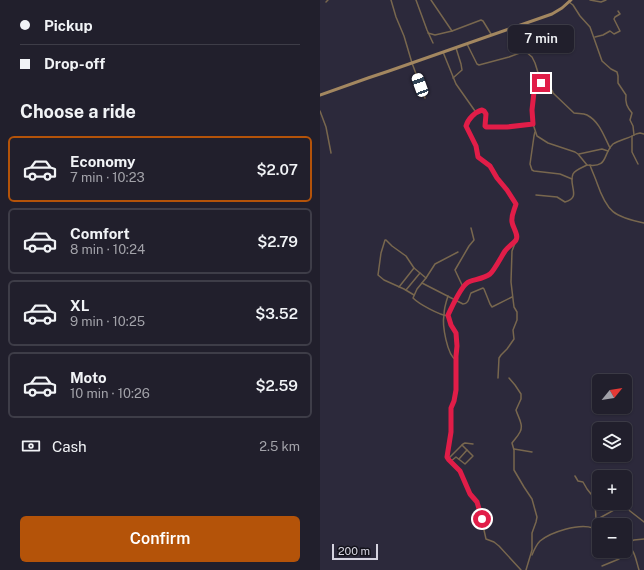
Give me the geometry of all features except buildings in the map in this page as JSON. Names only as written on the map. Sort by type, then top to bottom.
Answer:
[{"type":"main road","points":[[320,96],[552,14],[570,1]]},
{"type":"street","points":[[391,0],[424,98]]},
{"type":"street","points":[[416,0],[433,43]]},
{"type":"street","points":[[431,0],[452,31]]},
{"type":"street","points":[[590,0],[601,2],[606,0]]},
{"type":"street","points":[[570,1],[580,16],[589,25],[595,37],[602,61],[618,74],[618,83],[626,95],[626,105],[632,113],[630,120],[633,126],[632,152],[638,164]]},
{"type":"street","points":[[595,37],[610,32],[614,34],[620,31],[614,19],[620,14],[618,11]]},
{"type":"street","points":[[428,33],[435,35],[452,31],[481,20],[487,26],[492,35]]},
{"type":"street","points":[[514,27],[525,51],[532,57],[540,79],[540,84],[534,92],[532,110],[533,124],[537,136],[548,143],[572,150],[578,154],[587,165]]},
{"type":"street","points":[[467,44],[478,65],[499,60],[525,51]]},
{"type":"street","points":[[453,78],[462,70],[460,58],[456,48]]},
{"type":"street","points":[[444,52],[457,87],[474,108],[475,112]]},
{"type":"street","points":[[540,79],[576,114],[585,114],[597,123],[610,148]]},
{"type":"street","points":[[498,378],[500,356],[514,339],[513,330],[517,321],[512,297],[511,282],[511,255],[517,238],[512,221],[512,213],[516,206],[516,202],[497,178],[490,166],[478,157],[476,146],[466,126],[467,122],[475,112],[483,110],[486,113],[486,127],[507,127],[533,124]]},
{"type":"street","points":[[320,111],[326,127],[331,153]]},
{"type":"street","points":[[536,132],[534,136],[530,164],[532,170],[560,174],[573,179]]},
{"type":"street","points":[[536,195],[553,196],[567,202],[574,197],[573,175],[575,172],[587,165],[600,164],[615,143],[640,133],[644,134]]},
{"type":"street","points":[[578,154],[602,149],[608,151]]},
{"type":"street","points":[[590,165],[600,193],[608,208],[621,216],[644,223]]},
{"type":"street","points":[[463,287],[455,270],[474,240],[471,228]]},
{"type":"street","points":[[414,295],[400,286],[384,280],[378,274],[381,253],[386,240],[406,256],[414,268],[426,278]]},
{"type":"street","points":[[516,241],[505,251],[490,274],[468,282],[463,287],[448,316],[456,334],[457,346],[456,390],[451,408],[451,431],[447,455],[450,462],[460,471],[470,494],[478,503],[486,539],[498,546],[521,570]]},
{"type":"street","points":[[448,316],[413,299],[414,295],[435,264],[458,252]]},
{"type":"street","points":[[400,286],[414,268]]},
{"type":"street","points":[[406,290],[420,273]]},
{"type":"street","points":[[422,283],[463,304],[468,301],[471,294],[484,288],[490,306],[492,307],[512,297]]},
{"type":"street","points":[[448,296],[444,315],[445,336],[452,356],[456,360]]},
{"type":"street","points":[[510,378],[522,394],[516,407],[522,428],[512,442],[514,449],[514,470],[532,499],[537,517],[532,534],[533,548],[526,570]]},
{"type":"street","points":[[448,459],[465,443],[472,444]]},
{"type":"street","points":[[450,462],[456,457],[465,464],[471,458],[472,455],[462,445]]},
{"type":"street","points":[[514,449],[532,452]]},
{"type":"street","points":[[458,459],[467,450]]},
{"type":"street","points":[[575,476],[578,481],[583,482],[596,499],[596,518]]},
{"type":"street","points":[[600,518],[614,510]]},
{"type":"street","points":[[629,510],[644,522]]},
{"type":"street","points":[[531,556],[539,542],[549,535],[580,526],[592,528]]},
{"type":"street","points":[[632,541],[644,539]]},
{"type":"street","points":[[632,550],[639,570]]},
{"type":"street","points":[[602,566],[619,558]]},
{"type":"route","points":[[482,519],[477,502],[470,494],[460,471],[447,457],[451,432],[451,408],[456,390],[455,376],[457,346],[456,333],[451,325],[448,315],[466,283],[490,274],[505,251],[516,241],[517,235],[512,221],[512,213],[516,206],[516,202],[497,178],[490,166],[478,157],[476,153],[476,146],[466,124],[475,112],[482,110],[486,113],[485,127],[507,127],[533,124],[532,110],[534,92],[541,83]]}]
